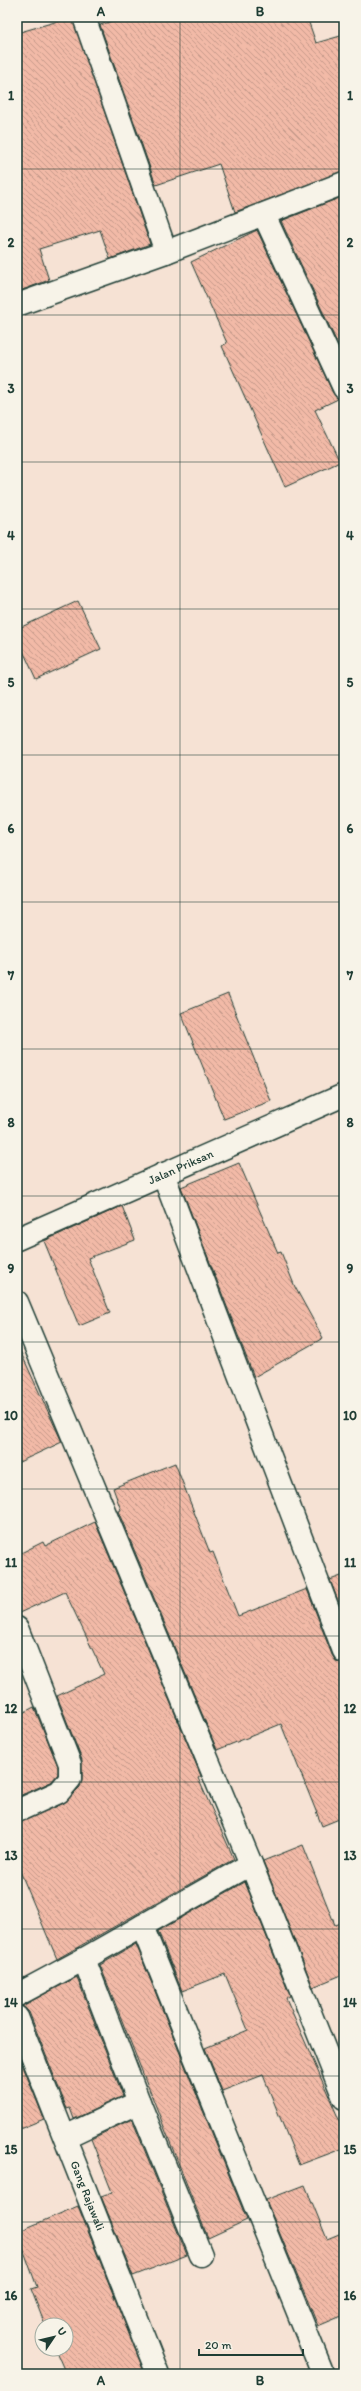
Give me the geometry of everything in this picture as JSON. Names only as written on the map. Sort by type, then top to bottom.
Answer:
[{"type":"street","points":[[84,17],[166,252]]},
{"type":"street","points":[[17,305],[166,252],[344,183]]},
{"type":"street","points":[[264,215],[344,388]]},
{"type":"street","name":"Jalan Priksan","points":[[17,1239],[344,1096]]},
{"type":"street","points":[[163,1174],[344,1651]]},
{"type":"street","points":[[17,1302],[251,1864],[344,2098]]},
{"type":"street","points":[[17,1811],[60,1792],[70,1779],[70,1764],[19,1642]]},
{"type":"street","points":[[17,1994],[84,1960],[251,1864]]},
{"type":"street","points":[[142,1926],[323,2374]]},
{"type":"street","points":[[84,1960],[138,2102],[201,2256]]},
{"type":"street","name":"Gang Rajawali","points":[[17,2017],[158,2374]]},
{"type":"street","points":[[65,2138],[138,2102]]},
{"type":"building","points":[[72,17],[150,244],[110,259],[100,230],[39,249],[49,280],[17,292],[17,33]]},
{"type":"building","points":[[124,17],[307,17],[316,43],[344,35],[344,171],[235,212],[219,164],[156,185],[100,25]]},
{"type":"building","points":[[344,196],[344,358],[281,221]]},
{"type":"building","points":[[257,230],[333,393],[338,399],[315,410],[340,462],[285,487],[222,346],[227,343],[191,262]]},
{"type":"building","points":[[78,601],[101,649],[36,679],[17,638],[17,629]]},
{"type":"building","points":[[228,994],[271,1101],[224,1119],[181,1013]]},
{"type":"building","points":[[239,1163],[278,1253],[281,1252],[295,1287],[323,1338],[254,1377],[181,1187]]},
{"type":"building","points":[[122,1206],[135,1240],[88,1258],[110,1313],[79,1326],[44,1241]]},
{"type":"building","points":[[17,1344],[62,1442],[17,1463]]},
{"type":"building","points":[[175,1463],[210,1553],[213,1552],[238,1616],[307,1589],[332,1655],[336,1661],[344,1663],[344,1817],[322,1826],[281,1724],[217,1750],[118,1511],[121,1510],[113,1488]]},
{"type":"building","points":[[95,1522],[201,1776],[198,1778],[234,1859],[57,1959],[17,1864],[17,1823],[64,1803],[80,1787],[82,1779],[82,1760],[57,1696],[104,1674],[65,1592],[17,1614],[17,1555],[43,1542],[45,1546]]},
{"type":"building","points":[[344,1575],[344,1616],[330,1580]]},
{"type":"building","points":[[34,1707],[58,1766],[58,1774],[51,1782],[17,1797],[17,1716]]},
{"type":"building","points":[[303,1845],[335,1925],[344,1921],[344,1974],[313,1987],[263,1861]]},
{"type":"building","points":[[245,1882],[290,1996],[286,1998],[344,2131],[344,2148],[299,2165],[263,2075],[222,2091],[205,2048],[248,2030],[225,1974],[182,1991],[158,1931]]},
{"type":"building","points":[[136,1944],[247,2220],[208,2238],[100,1965]]},
{"type":"building","points":[[77,1977],[123,2096],[74,2119],[70,2108],[67,2109],[29,2012],[22,2006]]},
{"type":"building","points":[[17,2051],[44,2119],[17,2130]]},
{"type":"building","points":[[132,2119],[187,2255],[133,2276],[101,2196],[112,2192],[91,2139]]},
{"type":"building","points":[[305,2185],[327,2239],[344,2232],[344,2315],[318,2326],[266,2200]]},
{"type":"building","points":[[78,2206],[145,2374],[66,2374],[59,2357],[74,2357],[74,2317],[42,2317],[31,2289],[37,2287],[17,2232]]}]
